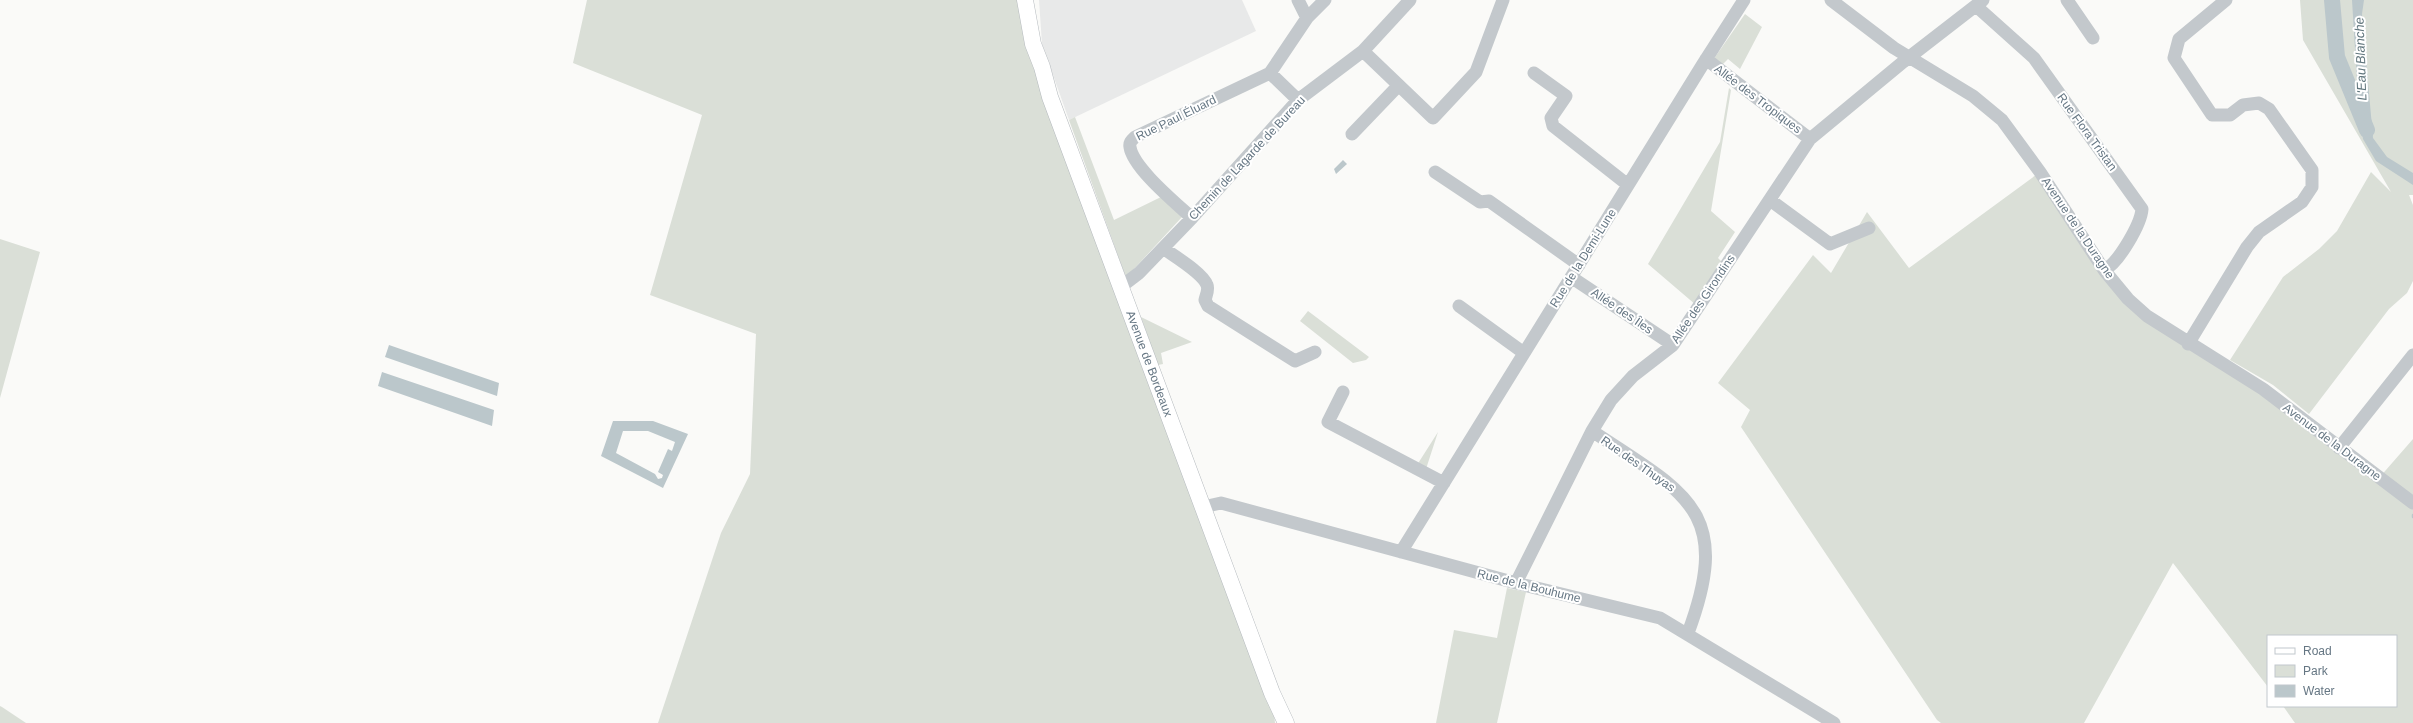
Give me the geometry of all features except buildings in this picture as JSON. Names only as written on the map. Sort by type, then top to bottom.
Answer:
[{"type":"main road","name":"Avenue de Bordeaux","points":[[1025,0],[1033,44],[1042,59]]},
{"type":"main road","name":"Avenue de Bordeaux","points":[[1031,0],[1050,97],[1122,286],[1272,693],[1286,723]]},
{"type":"street","points":[[1298,0],[1306,18]]},
{"type":"street","points":[[1298,100],[1270,73],[1306,18],[1325,0]]},
{"type":"street","name":"Chemin de Lagarde de Bureau","points":[[1122,286],[1140,273],[1192,218],[1298,100],[1363,51],[1410,0]]},
{"type":"street","points":[[1363,51],[1398,86],[1434,118],[1476,72],[1503,0]]},
{"type":"street","name":"Rue de la Demi-Lune","points":[[1401,552],[1744,0]]},
{"type":"street","name":"Avenue de la Duragne","points":[[1830,0],[1871,32],[1909,58],[1973,96],[2002,120],[2040,172],[2104,270],[2128,299],[2147,316],[2188,344],[2263,390],[2413,503]]},
{"type":"street","points":[[2067,0],[2093,38]]},
{"type":"street","points":[[2188,344],[2247,247],[2259,232],[2302,202],[2312,186],[2312,170],[2269,109],[2259,103],[2243,104],[2230,115],[2212,115],[2174,58],[2179,39],[2226,0]]},
{"type":"street","name":"Allée des Girondins","points":[[1516,583],[1592,431],[1610,400],[1633,376],[1673,345],[1810,139],[1909,58],[1980,3]]},
{"type":"street","name":"Rue Flora Tristan","points":[[1980,3],[2034,58],[2142,209],[2142,219],[2119,255],[2109,268],[2104,270]]},
{"type":"street","name":"Allée des Tropiques","points":[[1706,59],[1810,139]]},
{"type":"street","name":"Rue Paul Éluard","points":[[1192,218],[1139,165],[1130,147],[1131,141],[1135,137],[1270,73]]},
{"type":"street","points":[[1534,73],[1566,96],[1551,118],[1552,126],[1628,185]]},
{"type":"street","points":[[1352,134],[1398,86]]},
{"type":"street","points":[[1435,172],[1480,202],[1489,200],[1579,265]]},
{"type":"street","points":[[1770,200],[1830,244],[1869,228]]},
{"type":"street","points":[[1163,248],[1202,276],[1207,284],[1208,291],[1205,300],[1208,306],[1295,361],[1315,352]]},
{"type":"street","name":"Allée des Îles","points":[[1571,277],[1673,345]]},
{"type":"street","points":[[1459,306],[1524,353]]},
{"type":"street","points":[[2339,448],[2413,355]]},
{"type":"street","points":[[1343,392],[1328,422],[1444,483]]},
{"type":"street","name":"Rue des Thuyas","points":[[1592,431],[1674,488],[1696,512],[1704,537],[1705,568],[1702,590],[1688,633]]},
{"type":"street","name":"Rue de la Bouhume","points":[[1203,507],[1221,503],[1516,583],[1660,618],[1688,633],[1834,723]]},
{"type":"shaded area","points":[[1039,0],[1242,0],[1256,31],[1069,120],[1042,44]]},
{"type":"green space","points":[[587,0],[1031,0],[1041,52],[1272,693],[1275,723],[658,723],[721,533],[750,474],[756,334],[650,295],[702,115],[573,63]]},
{"type":"green space","points":[[2300,0],[2413,0],[2413,195],[2409,195],[2413,205],[2413,281],[2407,293],[2389,309],[2309,414],[2273,385],[2230,360],[2283,277],[2319,249],[2337,231],[2371,172],[2391,192],[2303,40]]},
{"type":"green space","points":[[1745,14],[1762,27],[1740,69],[1728,59],[1721,66],[1713,60]]},
{"type":"green space","points":[[1729,88],[1731,90],[1711,211],[1735,232],[1718,258],[1724,264],[1696,305],[1648,264],[1720,142]]},
{"type":"green space","points":[[1075,117],[1114,220],[1161,197],[1182,217],[1133,270],[1133,276],[1125,275],[1069,120]]},
{"type":"green space","points":[[2040,172],[2128,299],[2379,478],[2413,439],[2413,723],[2295,723],[2284,707],[2397,707],[2397,635],[2267,635],[2267,686],[2173,563],[2084,723],[1941,723],[1937,720],[1741,427],[1750,410],[1718,383],[1813,255],[1831,273],[1867,212],[1909,268]]},
{"type":"green space","points":[[0,239],[40,252],[0,398]]},
{"type":"green space","points":[[1308,311],[1369,357],[1366,360],[1353,363],[1300,321]]},
{"type":"green space","points":[[1141,317],[1192,342],[1161,353],[1163,364],[1158,365]]},
{"type":"green space","points":[[1438,432],[1426,469],[1417,465]]},
{"type":"green space","points":[[1507,588],[1526,592],[1497,723],[1436,723],[1454,630],[1497,638]]},
{"type":"green space","points":[[0,706],[2,707],[26,723],[0,723]]},
{"type":"water","points":[[2352,0],[2364,0],[2362,14],[2373,138],[2387,157],[2413,173],[2413,185],[2376,161],[2363,139],[2358,98]]},
{"type":"water","points":[[1343,160],[1347,164],[1336,174],[1334,169]]},
{"type":"water","points":[[389,345],[499,383],[497,396],[385,357]]},
{"type":"water","points":[[382,372],[494,410],[492,426],[378,386]]},
{"type":"water","points":[[613,421],[653,421],[688,434],[663,488],[601,456]],"holes":[[[623,431],[648,431],[675,442],[672,451],[668,449],[658,472],[663,475],[662,478],[658,479],[655,474],[616,453]]]},
{"type":"waterway","name":"L'Eau Blanche","points":[[2332,0],[2337,57],[2367,130]]}]
